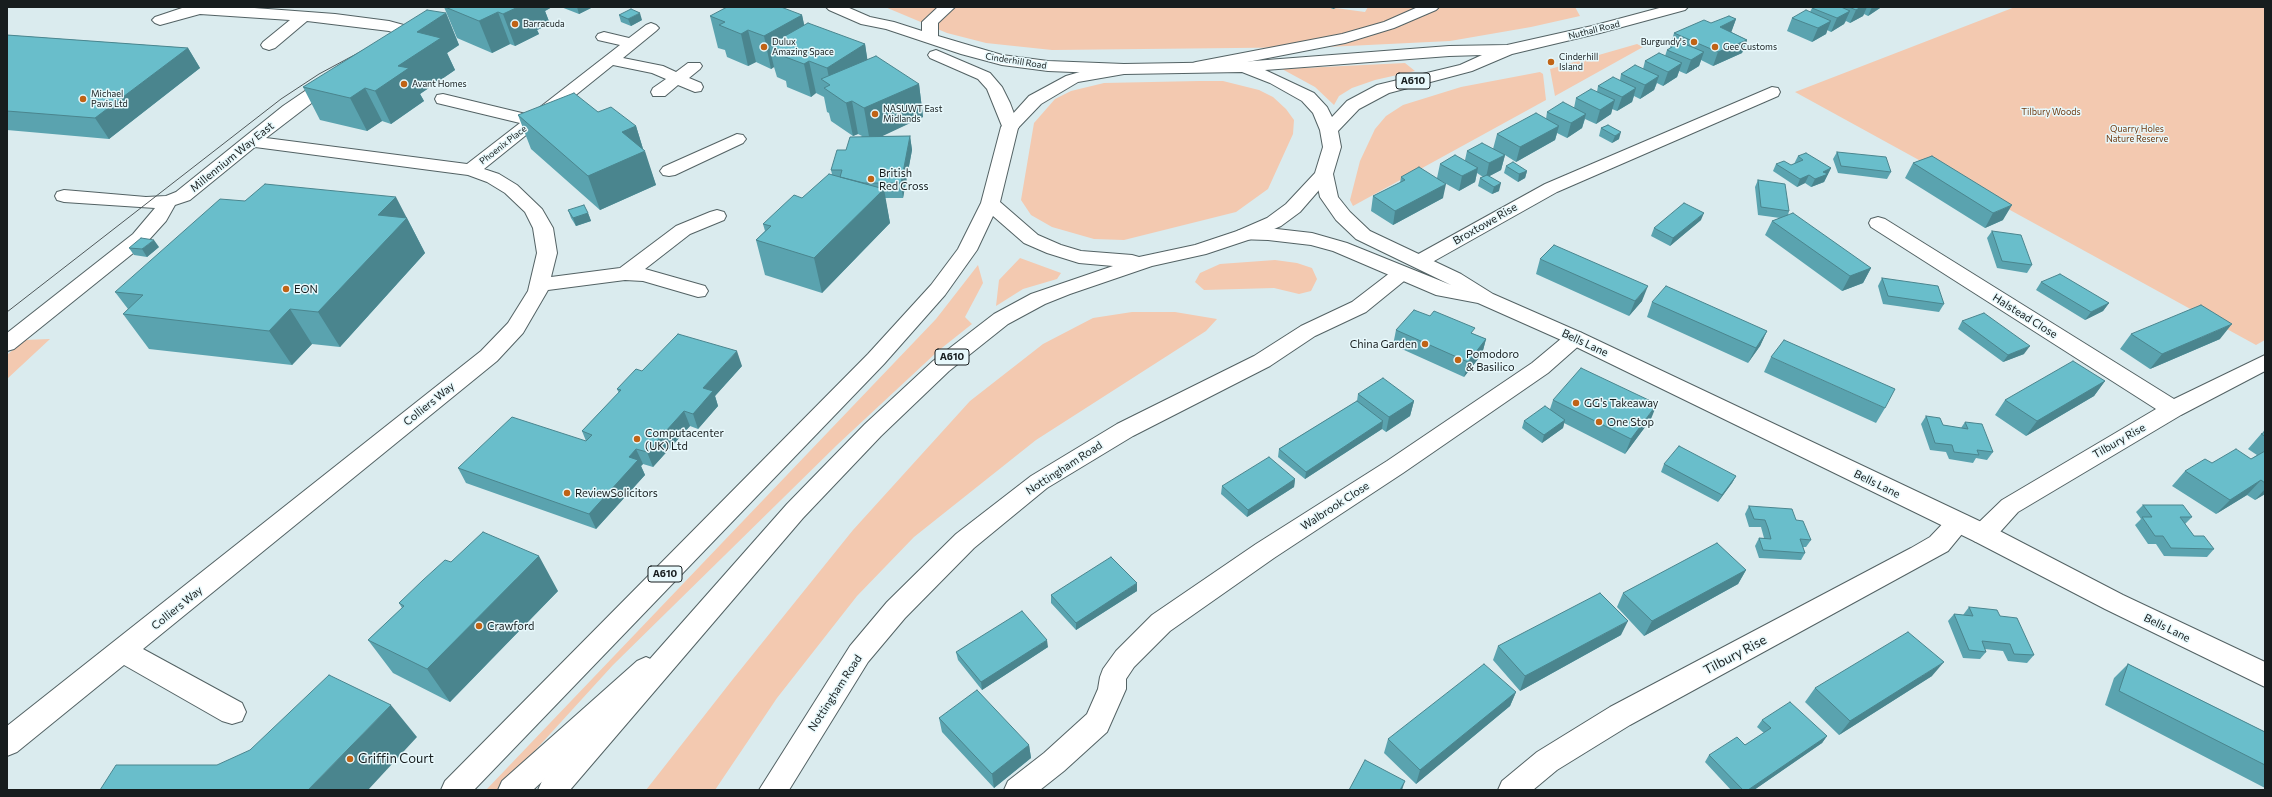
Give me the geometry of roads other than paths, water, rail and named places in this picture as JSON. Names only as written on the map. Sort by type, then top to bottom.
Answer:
[{"type":"main road","name":"Cinderhill Road","points":[[834,7],[866,21],[889,25],[930,39],[1002,60],[1048,66],[1124,69]]},
{"type":"main road","points":[[930,39],[930,22],[947,7]]},
{"type":"main road","points":[[1196,67],[1345,38],[1388,25],[1431,7]]},
{"type":"main road","name":"Nuthall Road","points":[[1507,50],[1595,30],[1680,7]]},
{"type":"main road","points":[[160,20],[178,13],[200,9],[304,16],[390,26],[424,34],[398,46]]},
{"type":"main road","points":[[269,45],[304,16]]},
{"type":"main road","name":"Cinderhill Road","points":[[866,21],[878,33],[946,58],[984,76],[994,87],[1002,103],[1010,127]]},
{"type":"main road","name":"Phoenix Place","points":[[471,170],[651,28]]},
{"type":"main road","points":[[604,37],[632,43]]},
{"type":"main road","name":"A610","points":[[455,790],[906,326],[938,290],[967,250],[990,203],[1010,127],[1035,100],[1072,79],[1090,74],[1124,69],[1241,67],[1449,51],[1507,50]]},
{"type":"main road","name":"A610","points":[[1329,130],[1353,105],[1383,89],[1466,68],[1507,50]]},
{"type":"main road","points":[[610,60],[657,69],[694,87]]},
{"type":"main road","points":[[659,92],[694,66]]},
{"type":"main road","name":"A610","points":[[552,790],[795,511],[873,430],[941,366],[1001,319],[1038,299],[1148,261],[1199,250],[1244,235],[1274,222],[1293,208],[1324,174],[1332,147],[1329,130],[1321,111],[1308,97],[1276,80],[1241,67]]},
{"type":"main road","name":"Millennium Way East","points":[[64,196],[146,203],[168,201],[183,196],[306,98],[346,71]]},
{"type":"main road","name":"Broxtowe Rise","points":[[1411,267],[1500,214],[1551,188],[1772,92]]},
{"type":"main road","points":[[443,99],[534,121]]},
{"type":"main road","points":[[668,171],[737,139]]},
{"type":"main road","name":"Colliers Way","points":[[7,743],[489,356],[516,328],[528,311],[539,285],[547,253],[544,228],[532,209],[511,189],[493,178],[471,170],[251,141]]},
{"type":"main road","name":"Bells Lane","points":[[1324,174],[1329,197],[1343,216],[1363,235],[1443,290],[1486,299],[1576,338],[1983,534],[2114,602],[2265,676]]},
{"type":"main road","points":[[7,344],[140,238],[159,217],[168,201]]},
{"type":"main road","name":"A610","points":[[990,203],[1031,239],[1054,249],[1079,257],[1148,261]]},
{"type":"main road","points":[[625,274],[683,230],[717,216]]},
{"type":"main road","name":"Halstead Close","points":[[1878,223],[2173,409]]},
{"type":"main road","name":"Bells Lane","points":[[1244,235],[1268,234],[1312,239],[1411,267]]},
{"type":"main road","name":"Nottingham Road","points":[[773,790],[859,654],[896,610],[965,541],[1038,482],[1125,430],[1262,361],[1308,331],[1360,307],[1411,267]]},
{"type":"main road","points":[[539,285],[625,274],[644,275],[698,292]]},
{"type":"main road","name":"Walbrook Close","points":[[1018,790],[1054,762],[1097,723],[1112,689],[1113,677],[1125,659],[1162,623],[1265,550],[1395,467],[1540,368],[1576,338]]},
{"type":"main road","name":"Tilbury Rise","points":[[1983,534],[2010,506],[2173,409],[2265,362]]},
{"type":"main road","name":"Tilbury Rise","points":[[1512,790],[1546,761],[1620,716],[1920,555],[1939,544],[1959,523]]},
{"type":"main road","points":[[512,790],[697,623]]},
{"type":"main road","points":[[122,651],[232,712]]},
{"type":"tram line","points":[[7,312],[281,99],[319,74],[373,45]]},
{"type":"place","name":"Barracuda","points":[[515,24]]},
{"type":"place","name":"Burgundy's","points":[[1694,42]]},
{"type":"place","name":"Dulux Amazing Space","points":[[764,47]]},
{"type":"place","name":"Gee Customs","points":[[1715,47]]},
{"type":"place","name":"Cinderhill Island","points":[[1551,62]]},
{"type":"place","name":"Avant Homes","points":[[404,84]]},
{"type":"place","name":"Michael Pavis Ltd","points":[[83,99]]},
{"type":"place","name":"NASUWT East Midlands","points":[[875,114]]},
{"type":"place","name":"British Red Cross","points":[[871,179]]},
{"type":"place","name":"EON","points":[[286,289]]},
{"type":"place","name":"China Garden","points":[[1425,344]]},
{"type":"place","name":"Pomodoro & Basilico","points":[[1458,360]]},
{"type":"place","name":"GG's Takeaway","points":[[1576,403]]},
{"type":"place","name":"One Stop","points":[[1599,422]]},
{"type":"place","name":"Computacenter (UK) Ltd","points":[[637,439]]},
{"type":"place","name":"ReviewSolicitors","points":[[567,493]]},
{"type":"place","name":"Crawford","points":[[479,626]]},
{"type":"place","name":"Griffin Court","points":[[350,759]]},
{"type":"park label","name":"Tilbury Woods","points":[[2051,112]]},
{"type":"park label","name":"Quarry Holes Nature Reserve","points":[[2137,134]]}]
